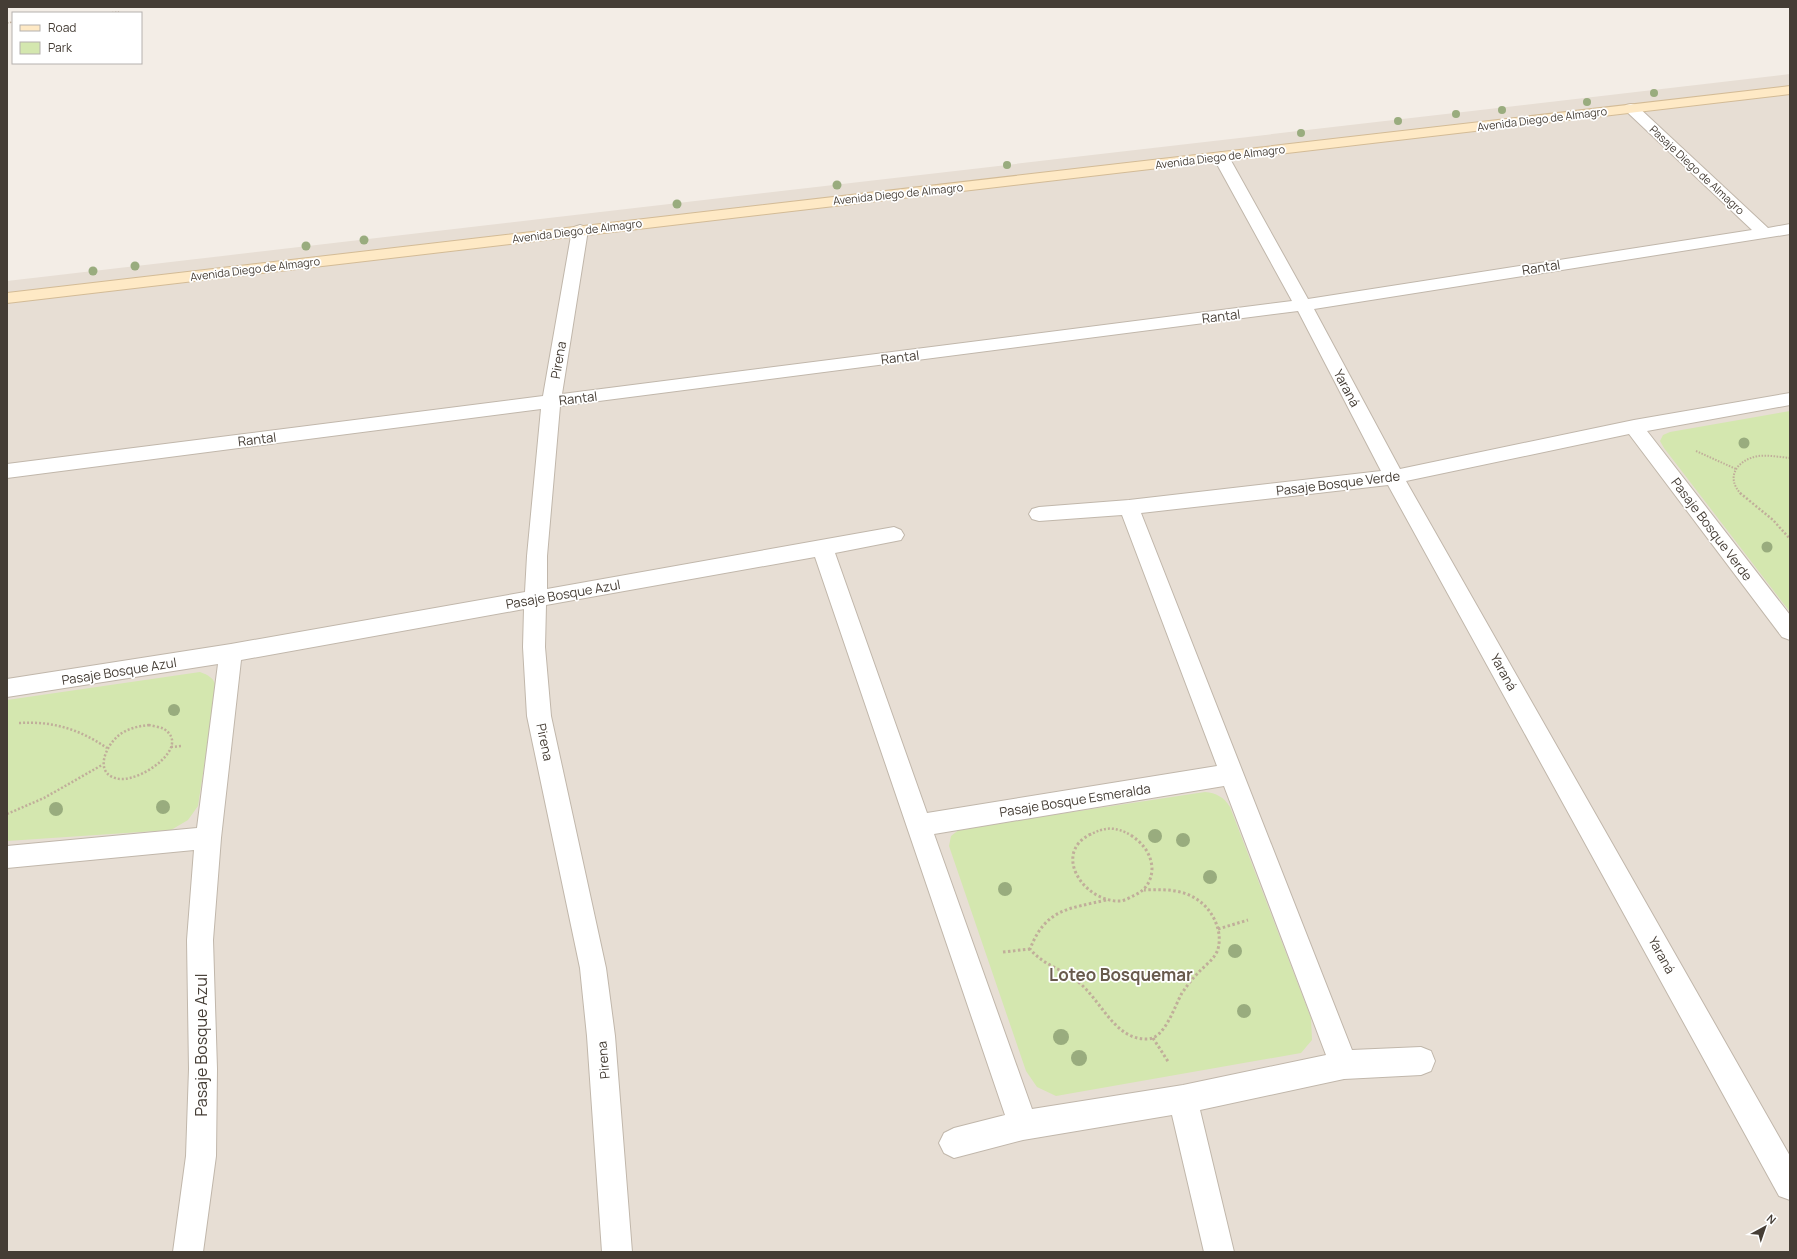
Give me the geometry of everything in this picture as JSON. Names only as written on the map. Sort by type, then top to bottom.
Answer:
[{"type":"street","name":"Avenida Diego de Almagro","points":[[7,298],[1790,90]]},
{"type":"street","name":"Pasaje Diego de Almagro","points":[[1631,108],[1763,232]]},
{"type":"street","name":"Yaraná","points":[[1221,157],[1303,305],[1394,477],[1790,1185]]},
{"type":"street","name":"Rantal","points":[[7,471],[1303,305],[1790,229]]},
{"type":"street","name":"Pirena","points":[[580,230],[551,402],[537,556],[534,647],[539,716],[593,968],[603,1059],[617,1252]]},
{"type":"street","name":"Pasaje Bosque Verde","points":[[1039,514],[1129,507],[1394,477],[1634,427],[1790,399]]},
{"type":"street","name":"Pasaje Bosque Verde","points":[[1634,427],[1790,632]]},
{"type":"street","points":[[1129,507],[1344,1065]]},
{"type":"street","name":"Pasaje Bosque Azul","points":[[7,688],[231,653],[894,535]]},
{"type":"street","points":[[822,547],[1023,1125]]},
{"type":"street","name":"Pasaje Bosque Azul","points":[[188,1252],[201,1156],[203,1069],[200,940],[208,838],[231,653]]},
{"type":"street","name":"Pasaje Bosque Esmeralda","points":[[918,826],[1232,774]]},
{"type":"street","points":[[7,857],[208,838]]},
{"type":"street","points":[[954,1143],[1023,1125],[1183,1099],[1344,1065],[1421,1061]]},
{"type":"street","points":[[1183,1099],[1219,1252]]},
{"type":"path","points":[[1790,458],[1764,456],[1754,457],[1742,462],[1738,466],[1733,476],[1734,486],[1744,498],[1766,514],[1783,530],[1790,540]]},
{"type":"path","points":[[15,723],[44,722],[74,729],[87,734],[107,748]]},
{"type":"path","points":[[149,724],[163,727],[167,730],[171,741],[171,747],[164,760],[152,771],[144,775],[127,779],[120,779],[108,774],[102,765],[107,748],[118,736],[126,731],[149,724]]},
{"type":"path","points":[[7,814],[26,807],[48,796],[102,765]]},
{"type":"path","points":[[1106,900],[1093,894],[1082,885],[1075,873],[1072,861],[1075,849],[1082,839],[1092,832],[1104,828],[1119,830],[1132,835],[1142,844],[1150,855],[1152,874],[1144,890],[1134,898],[1121,901],[1106,900],[1072,907],[1054,915],[1032,942],[1030,949],[1039,960],[1050,964],[1077,980],[1090,992],[1116,1027],[1136,1038],[1153,1038],[1160,1032],[1168,1020],[1173,1007],[1190,982],[1198,972],[1212,960],[1218,950],[1219,937],[1214,919],[1209,910],[1196,898],[1184,892],[1144,890]]},
{"type":"shaded area","points":[[1790,74],[1790,1252],[7,1252],[7,281]]},
{"type":"green space","points":[[1790,411],[1790,612],[1660,441],[1663,435],[1670,432]]},
{"type":"green space","points":[[200,672],[213,679],[216,688],[198,806],[188,820],[171,830],[7,841],[7,700]]},
{"type":"green space","points":[[1205,792],[1213,793],[1219,796],[1230,807],[1311,1018],[1312,1040],[1301,1053],[1056,1096],[1037,1087],[1026,1071],[949,846],[951,836],[960,829]]},
{"type":"district","name":"Loteo Bosquemar","points":[[1121,975]]}]
